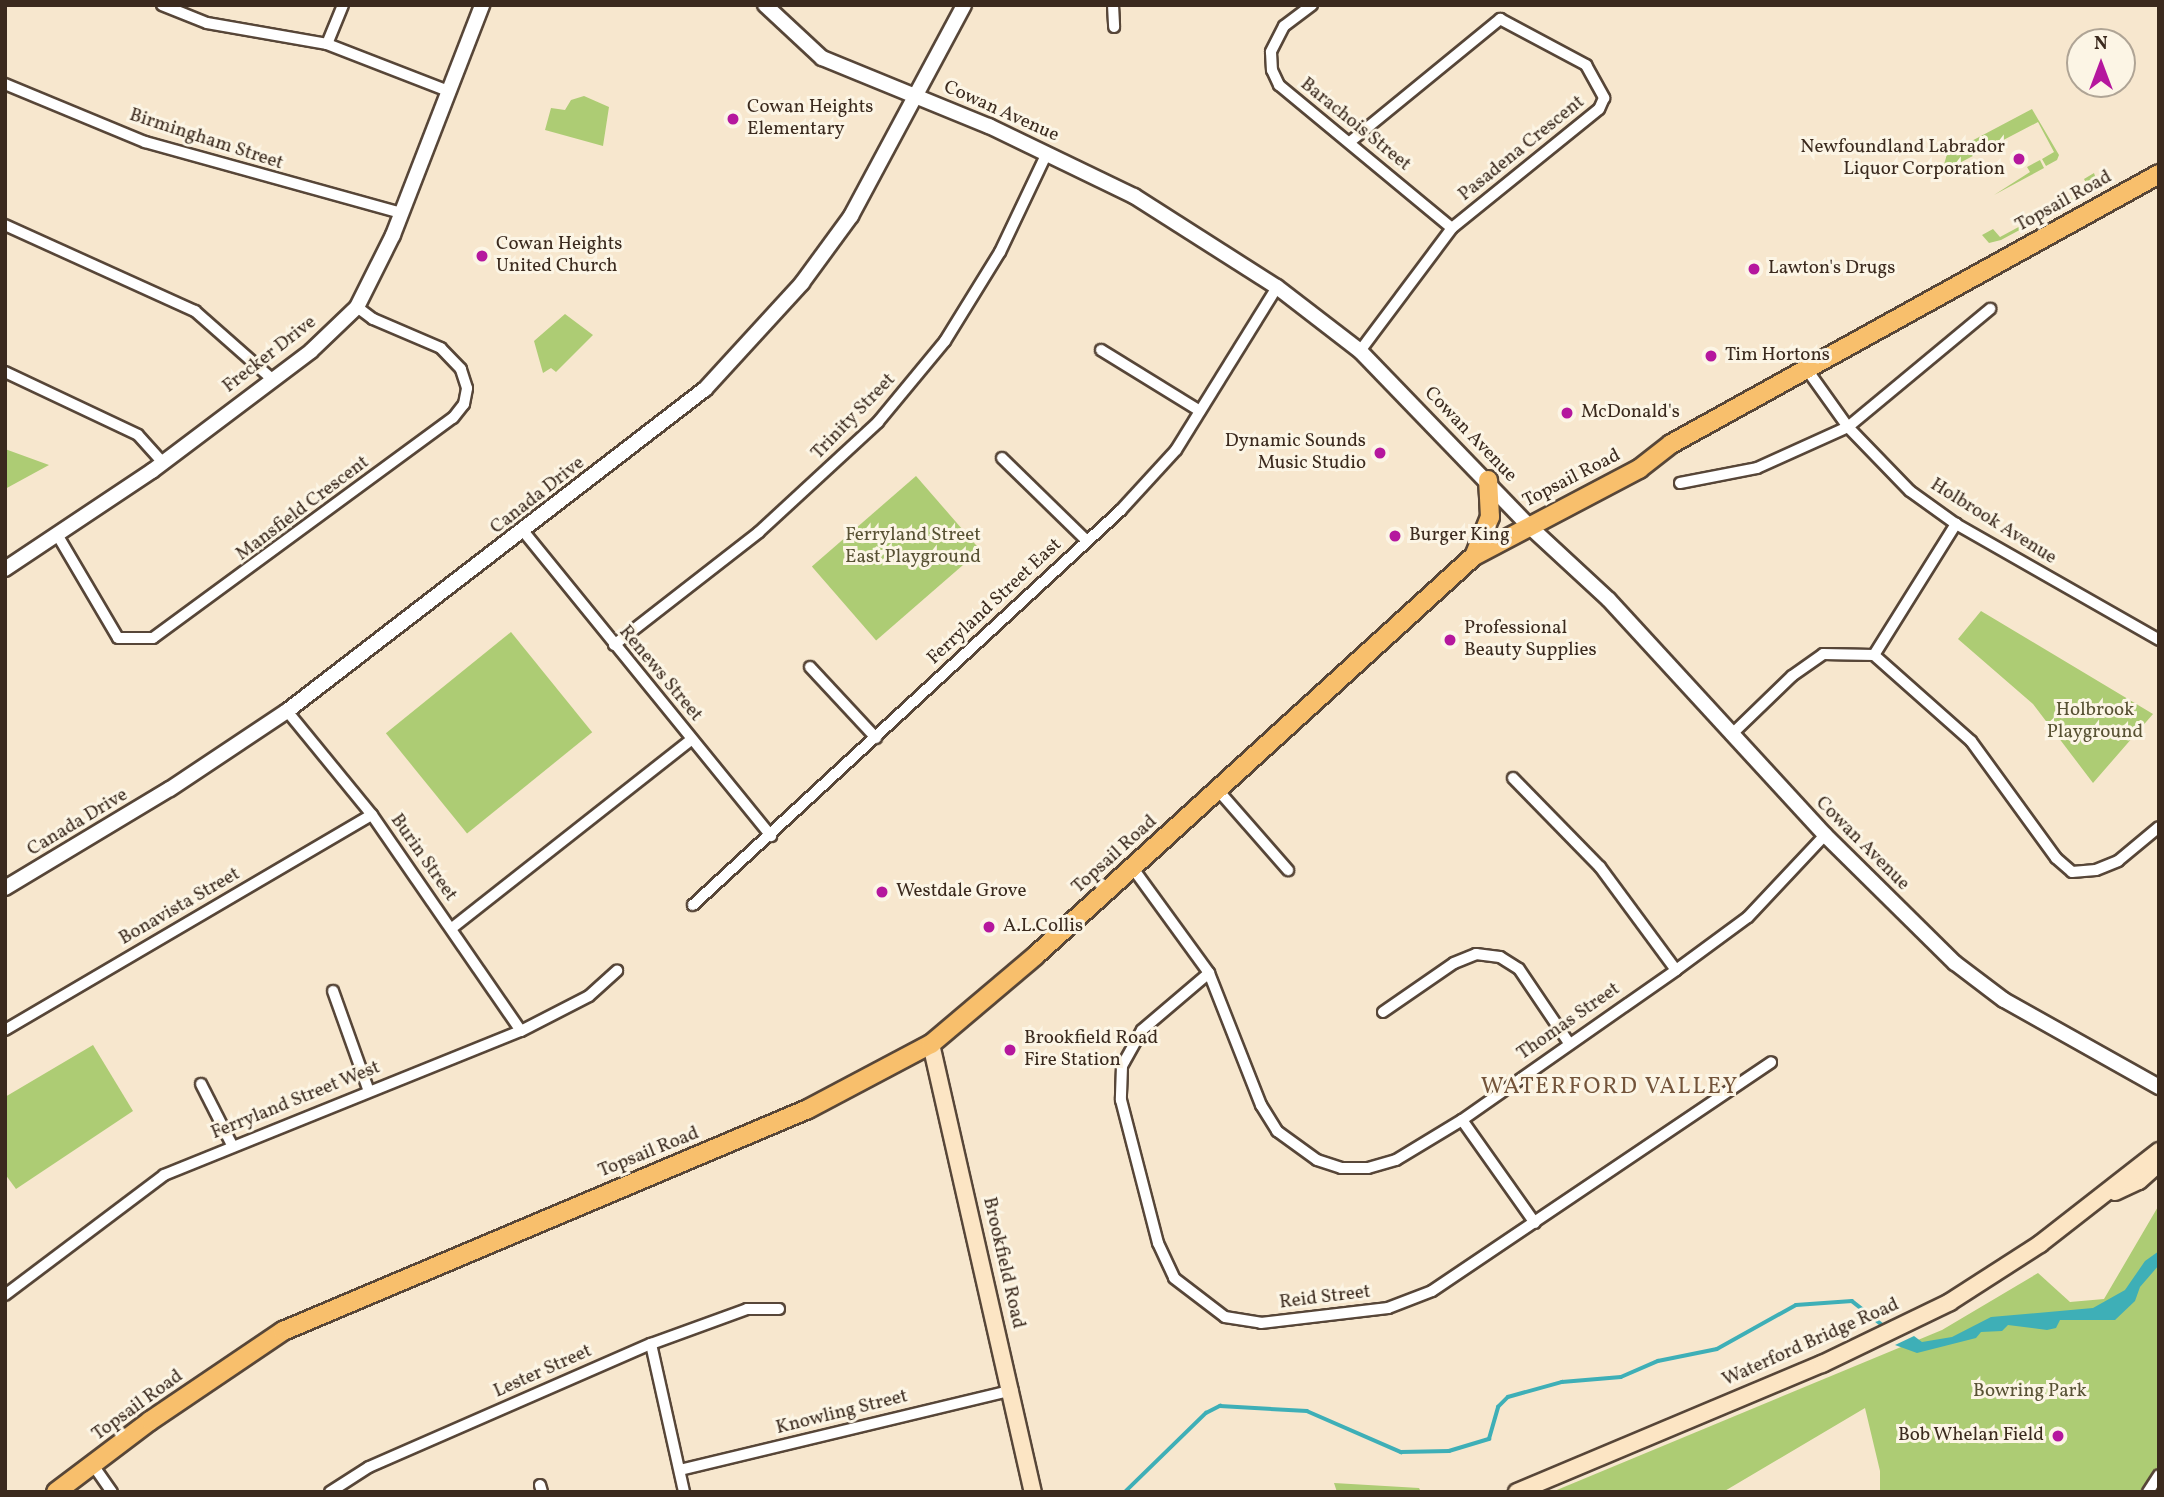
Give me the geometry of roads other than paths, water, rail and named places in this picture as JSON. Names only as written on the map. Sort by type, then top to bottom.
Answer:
[{"type":"main road","name":"Topsail Road","points":[[56,1492],[283,1331],[808,1110],[931,1044],[1132,867],[1474,556],[1528,525],[1639,469],[1671,444],[1808,371],[2159,174]]},
{"type":"main road","points":[[1474,556],[1488,525],[1488,480]]},
{"type":"main road","name":"Brookfield Road","points":[[931,1044],[1012,1390],[1033,1492]]},
{"type":"main road","name":"Waterford Bridge Road","points":[[1522,1491],[1822,1364],[1914,1320],[2024,1255],[2103,1197],[2159,1151]]},
{"type":"main road","name":"Waterford Bridge Road","points":[[2103,1197],[2139,1181],[2159,1163]]},
{"type":"street","points":[[162,5],[207,23],[327,44],[449,90]]},
{"type":"street","points":[[327,44],[343,5]]},
{"type":"street","name":"Frecker Drive","points":[[5,569],[58,536],[163,463],[311,351],[357,307],[401,213],[482,5]]},
{"type":"street","name":"Cowan Avenue","points":[[765,5],[822,58],[1047,153],[1134,196],[1277,288],[1360,351],[1488,480],[1528,525],[1609,600],[1825,835],[1981,984],[2159,1087]]},
{"type":"street","name":"Canada Drive","points":[[5,888],[170,789],[287,711],[524,532],[705,389],[756,336],[851,216],[918,97],[964,5]]},
{"type":"street","points":[[1113,5],[1114,27]]},
{"type":"street","name":"Barachois Street","points":[[1312,5],[1284,26],[1271,52],[1272,71],[1297,103],[1351,141],[1452,228]]},
{"type":"street","name":"Pasadena Crescent","points":[[1351,141],[1500,19],[1586,65],[1604,99],[1599,109],[1452,228],[1360,351]]},
{"type":"street","name":"Birmingham Street","points":[[5,84],[145,142],[401,213]]},
{"type":"street","name":"Trinity Street","points":[[614,645],[789,506],[878,422],[945,341],[1000,252],[1047,153]]},
{"type":"street","points":[[5,225],[195,311],[272,379]]},
{"type":"street","name":"Ferryland Street East","points":[[693,905],[876,738],[1086,540],[1176,450],[1277,288]]},
{"type":"street","name":"Mansfield Crescent","points":[[58,536],[118,638],[153,638],[453,418],[464,404],[467,388],[455,363],[440,348],[357,307]]},
{"type":"street","points":[[1680,483],[1757,468],[1848,427],[1990,309]]},
{"type":"street","points":[[1101,350],[1200,411]]},
{"type":"street","name":"Holbrook Avenue","points":[[1808,371],[1848,427],[1910,491],[1956,524],[2159,640]]},
{"type":"street","points":[[5,372],[138,435],[163,463]]},
{"type":"street","points":[[1002,458],[1086,540]]},
{"type":"street","points":[[1874,655],[1956,524]]},
{"type":"street","name":"Renews Street","points":[[524,532],[771,836]]},
{"type":"street","points":[[1731,735],[1792,676],[1823,654],[1874,655],[1971,741],[2025,808],[2056,858],[2072,872],[2096,870],[2118,861],[2159,827]]},
{"type":"street","points":[[810,667],[876,738]]},
{"type":"street","name":"Burin Street","points":[[287,711],[372,815],[521,1031]]},
{"type":"street","points":[[452,928],[692,739]]},
{"type":"street","points":[[1513,778],[1606,875],[1676,970]]},
{"type":"street","points":[[1217,789],[1288,870]]},
{"type":"street","name":"Bonavista Street","points":[[5,1030],[372,815]]},
{"type":"street","name":"Thomas Street","points":[[1132,867],[1209,973],[1261,1105],[1277,1131],[1317,1160],[1342,1168],[1367,1168],[1396,1160],[1462,1120],[1676,970],[1748,917],[1825,835]]},
{"type":"street","points":[[1383,1013],[1454,963],[1476,954],[1500,957],[1520,969],[1569,1043]]},
{"type":"street","name":"Ferryland Street West","points":[[5,1294],[164,1175],[368,1089],[521,1031],[589,996],[617,971]]},
{"type":"street","name":"Reid Street","points":[[1209,973],[1142,1030],[1122,1066],[1121,1100],[1158,1243],[1174,1278],[1200,1302],[1225,1317],[1261,1323],[1388,1308],[1432,1291],[1771,1062]]},
{"type":"street","points":[[333,992],[368,1089]]},
{"type":"street","points":[[201,1084],[232,1145]]},
{"type":"street","points":[[1462,1120],[1535,1223]]},
{"type":"street","name":"Lester Street","points":[[330,1492],[369,1466],[651,1344],[747,1309],[779,1309]]},
{"type":"street","points":[[651,1344],[684,1492]]},
{"type":"street","name":"Knowling Street","points":[[680,1470],[1012,1390]]},
{"type":"street","points":[[93,1465],[112,1492]]},
{"type":"street","points":[[2148,1492],[2159,1475]]},
{"type":"water","points":[[2159,1251],[2159,1265],[2140,1287],[2135,1301],[2115,1320],[2060,1320],[2056,1328],[2047,1330],[2008,1325],[2002,1331],[1981,1332],[1976,1338],[1917,1353],[1895,1345],[1914,1336],[1922,1342],[1952,1337],[1991,1317],[2093,1308],[2125,1290],[2145,1261]]},
{"type":"waterway","points":[[1125,1492],[1206,1413],[1220,1406],[1307,1411],[1401,1452],[1449,1451],[1489,1439],[1498,1407],[1508,1397],[1562,1382],[1621,1377],[1658,1361],[1717,1349],[1796,1305],[1852,1301],[1885,1327]]},
{"type":"place","name":"Cowan Heights Elementary","points":[[733,119]]},
{"type":"place","name":"Newfoundland Labrador Liquor Corporation","points":[[2019,159]]},
{"type":"place","name":"Cowan Heights United Church","points":[[482,256]]},
{"type":"place","name":"Lawton's Drugs","points":[[1754,269]]},
{"type":"place","name":"Tim Hortons","points":[[1711,356]]},
{"type":"place","name":"McDonald's","points":[[1567,413]]},
{"type":"place","name":"Dynamic Sounds Music Studio","points":[[1380,453]]},
{"type":"place","name":"Burger King","points":[[1395,536]]},
{"type":"place","name":"Professional Beauty Supplies","points":[[1450,640]]},
{"type":"place","name":"Westdale Grove","points":[[882,892]]},
{"type":"place","name":"A.L.Collis","points":[[989,927]]},
{"type":"place","name":"Brookfield Road Fire Station","points":[[1010,1050]]},
{"type":"place","name":"Bob Whelan Field","points":[[2058,1436]]},
{"type":"district","name":"WATERFORD VALLEY","points":[[1610,1087]]},
{"type":"park label","name":"Ferryland Street East Playground","points":[[913,547]]},
{"type":"park label","name":"Holbrook Playground","points":[[2095,722]]},
{"type":"park label","name":"Bowring Park","points":[[2030,1392]]}]
